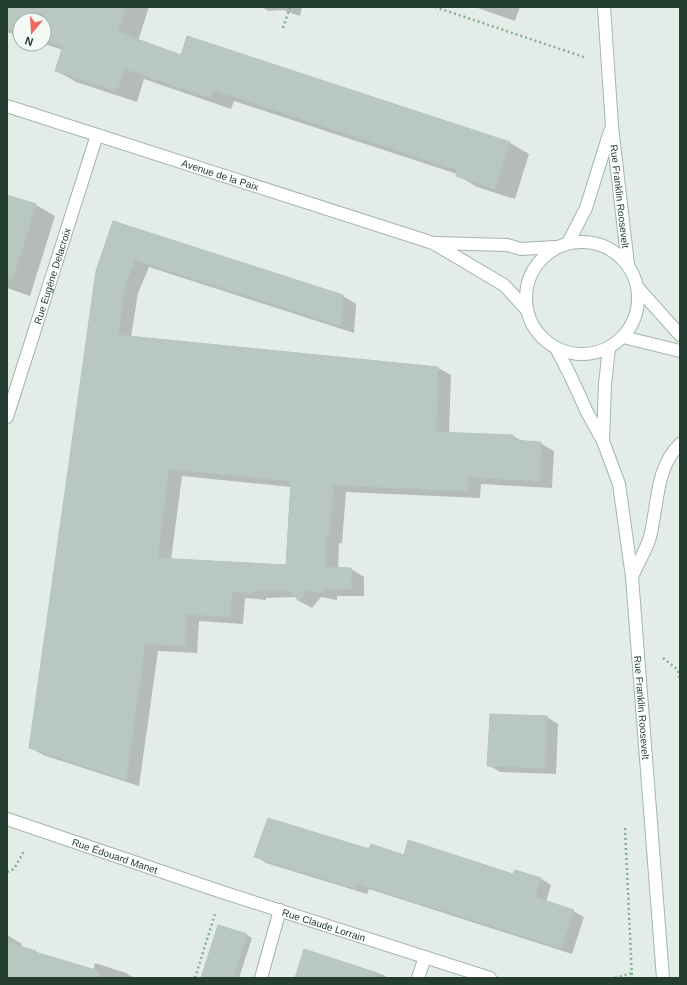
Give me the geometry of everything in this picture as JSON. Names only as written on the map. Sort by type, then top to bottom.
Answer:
[{"type":"street","name":"Rue Franklin Roosevelt","points":[[604,7],[612,126],[628,265]]},
{"type":"street","name":"Avenue de la Paix","points":[[7,106],[433,243],[504,285],[526,309]]},
{"type":"street","name":"Rue Franklin Roosevelt","points":[[568,243],[586,208],[612,126]]},
{"type":"street","name":"Rue Eugène Delacroix","points":[[7,417],[96,135]]},
{"type":"street","points":[[582,241],[595,242],[619,255],[628,265],[638,288],[636,315],[631,327],[623,337],[609,348],[591,354],[573,354],[556,348],[542,338],[532,324],[526,309],[525,294],[528,280],[534,267],[544,256],[555,248],[568,243],[582,241]]},
{"type":"street","name":"Avenue de la Paix","points":[[433,243],[507,245],[521,249],[555,248]]},
{"type":"street","points":[[638,288],[680,335]]},
{"type":"street","points":[[623,337],[680,351]]},
{"type":"street","name":"Rue Franklin Roosevelt","points":[[556,348],[603,441],[619,484],[632,577],[663,978]]},
{"type":"street","name":"Rue Franklin Roosevelt","points":[[603,441],[605,384],[609,348]]},
{"type":"street","points":[[632,577],[649,538],[660,478],[674,450],[680,444]]},
{"type":"street","name":"Rue Édouard Manet","points":[[7,820],[222,892]]},
{"type":"street","name":"Rue Claude Lorrain","points":[[222,892],[490,978]]},
{"type":"street","points":[[261,978],[280,910]]},
{"type":"street","points":[[418,978],[425,957]]},
{"type":"path","points":[[283,28],[290,7]]},
{"type":"path","points":[[435,7],[608,65]]},
{"type":"path","points":[[7,872],[14,869],[36,829]]},
{"type":"path","points":[[195,978],[222,892]]},
{"type":"path","points":[[615,978],[632,972]]},
{"type":"building","points":[[7,7],[126,7],[118,32],[181,55],[187,36],[510,142],[495,189],[456,176],[457,170],[214,90],[211,98],[125,69],[117,91],[55,71],[63,46],[52,43],[52,12],[12,12],[12,30],[7,28]]},
{"type":"building","points":[[7,195],[36,204],[13,278],[7,277]]},
{"type":"building","points":[[113,221],[343,295],[341,326],[135,260],[125,285],[118,335],[438,367],[436,432],[513,435],[513,440],[541,442],[539,481],[468,477],[467,491],[333,485],[329,537],[326,536],[325,567],[351,568],[351,589],[324,589],[324,593],[308,590],[299,601],[288,590],[253,590],[253,593],[232,592],[230,617],[186,614],[185,646],[145,644],[126,780],[29,748],[96,271]],"holes":[[[169,469],[291,481],[286,565],[157,558]]]},
{"type":"building","points":[[490,714],[547,716],[545,768],[487,766]]},
{"type":"building","points":[[268,818],[369,849],[371,844],[404,855],[408,840],[513,874],[515,870],[541,878],[535,897],[574,910],[561,948],[358,884],[356,889],[254,857]]},
{"type":"building","points":[[218,925],[247,934],[233,978],[201,978]]},
{"type":"building","points":[[7,942],[99,971],[98,978],[7,978]]},
{"type":"building","points":[[304,949],[377,973],[376,978],[295,978]]}]
